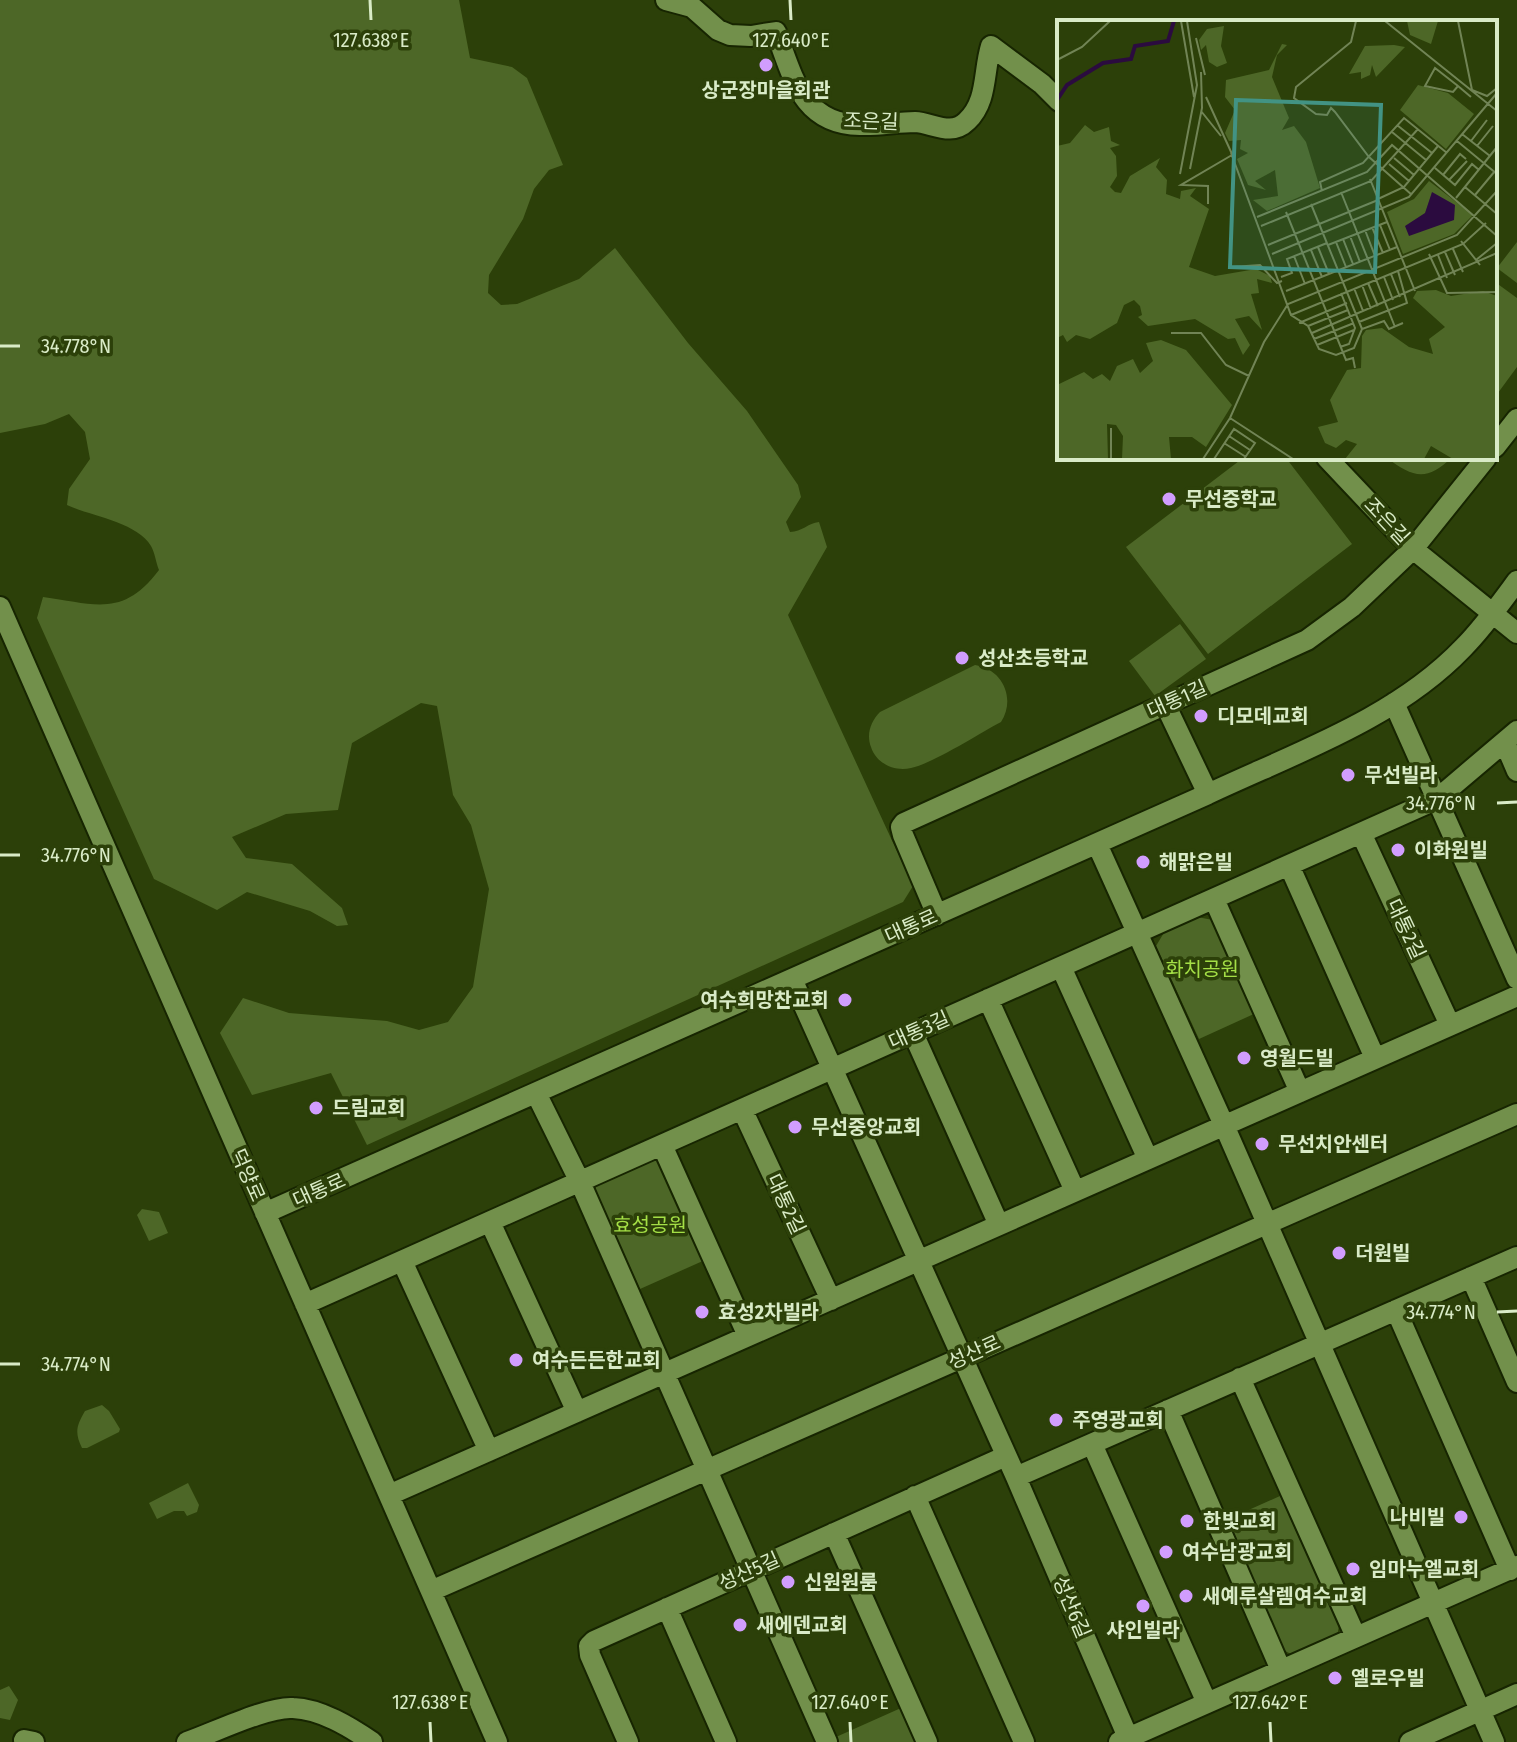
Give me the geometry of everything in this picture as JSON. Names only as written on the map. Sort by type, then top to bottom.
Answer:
[{"type":"street","name":"조은길","points":[[666,0],[692,7],[723,33],[751,36],[776,32],[804,98],[817,112],[839,122],[859,125],[915,122],[941,129],[959,127],[974,112],[984,91],[991,46],[1057,99]]},
{"type":"street","points":[[1497,444],[1517,419]]},
{"type":"street","name":"조은길","points":[[1329,460],[1413,549],[1517,633]]},
{"type":"street","name":"대통1길","points":[[937,915],[903,835],[901,827],[904,823],[1307,640],[1352,607],[1413,549],[1484,460]]},
{"type":"street","name":"대통로","points":[[265,1213],[1097,844],[1357,724],[1394,703],[1450,661],[1517,581]]},
{"type":"street","name":"덕양로","points":[[0,607],[497,1742]]},
{"type":"street","points":[[1394,703],[1517,979]]},
{"type":"street","points":[[1165,704],[1208,794]]},
{"type":"street","points":[[1511,737],[1517,771]]},
{"type":"street","name":"대통3길","points":[[305,1304],[1437,799],[1511,737]]},
{"type":"street","name":"대통2길","points":[[1361,833],[1450,1025]]},
{"type":"street","points":[[1097,844],[1139,932],[1494,1742]]},
{"type":"street","points":[[1289,865],[1375,1058]]},
{"type":"street","points":[[1214,899],[1300,1092]]},
{"type":"street","points":[[1061,967],[1148,1159]]},
{"type":"street","points":[[792,979],[917,1261]]},
{"type":"street","points":[[389,1495],[1517,996]]},
{"type":"street","points":[[988,999],[1075,1191]]},
{"type":"street","points":[[913,1033],[999,1225]]},
{"type":"street","points":[[536,1093],[580,1182],[827,1742]]},
{"type":"street","name":"대통2길","points":[[742,1109],[831,1300]]},
{"type":"street","name":"성산로","points":[[431,1591],[1517,1114]]},
{"type":"street","points":[[662,1145],[748,1336]]},
{"type":"street","points":[[490,1222],[577,1412]]},
{"type":"street","points":[[1016,1477],[1517,1257]]},
{"type":"street","points":[[402,1261],[489,1451]]},
{"type":"street","name":"성산6길","points":[[917,1261],[1016,1477],[1125,1741],[1513,1568],[1396,1310]]},
{"type":"street","points":[[1471,1277],[1517,1382]]},
{"type":"street","points":[[1240,1378],[1356,1637]]},
{"type":"street","points":[[1168,1410],[1281,1670]]},
{"type":"street","points":[[1092,1444],[1207,1703]]},
{"type":"street","name":"성산5길","points":[[628,1742],[590,1655],[589,1646],[594,1641],[1006,1456]]},
{"type":"street","points":[[915,1496],[1024,1742]]},
{"type":"street","points":[[834,1533],[927,1742]]},
{"type":"street","points":[[667,1608],[726,1742]]},
{"type":"street","points":[[1410,1742],[1517,1694]]},
{"type":"street","points":[[187,1742],[291,1707],[317,1712],[372,1742]]},
{"type":"green space","points":[[0,0],[459,0],[470,58],[512,67],[527,78],[563,165],[549,170],[534,189],[523,219],[489,275],[488,293],[501,305],[517,304],[579,279],[615,248],[688,343],[747,411],[798,485],[801,497],[786,522],[790,532],[819,522],[827,547],[788,615],[913,886],[903,902],[367,1145],[331,1073],[252,1095],[220,1033],[243,998],[289,1013],[387,1021],[419,1030],[448,1022],[473,987],[489,889],[471,825],[453,795],[437,706],[421,703],[352,743],[338,810],[286,814],[232,837],[246,858],[292,864],[342,908],[348,925],[337,926],[310,911],[247,892],[217,910],[154,879],[37,618],[43,597],[107,604],[133,595],[159,570],[154,552],[144,538],[124,525],[67,505],[69,489],[90,459],[85,432],[69,414],[45,424],[0,433]]},
{"type":"green space","points":[[1517,242],[1517,283],[1497,268]]},
{"type":"green space","points":[[1497,283],[1517,298],[1517,367],[1497,394]]},
{"type":"green space","points":[[1240,460],[1288,460],[1352,544],[1208,654],[1126,547]]},
{"type":"green space","points":[[1390,460],[1449,460],[1427,474],[1404,469]]},
{"type":"green space","points":[[1180,624],[1206,659],[1155,696],[1129,661]]},
{"type":"green space","points":[[975,665],[993,672],[1004,686],[1007,704],[1001,722],[944,754],[911,768],[892,767],[877,758],[869,733],[880,712]]},
{"type":"green space","name":"화치공원","points":[[1197,917],[1213,920],[1256,1013],[1199,1039],[1156,946],[1165,931]]},
{"type":"green space","name":"효성공원","points":[[648,1157],[660,1162],[705,1260],[640,1289],[595,1190],[598,1179]]},
{"type":"green space","points":[[142,1209],[159,1212],[168,1233],[149,1241],[137,1215]]},
{"type":"green space","points":[[102,1405],[109,1411],[119,1432],[82,1448],[77,1433],[80,1420],[85,1411]]},
{"type":"green space","points":[[188,1483],[199,1505],[197,1512],[187,1516],[184,1511],[174,1511],[157,1519],[149,1503]]},
{"type":"green space","points":[[1280,1496],[1339,1626],[1336,1642],[1299,1658],[1283,1650],[1224,1521]]},
{"type":"green space","points":[[9,1686],[18,1700],[10,1720],[0,1718],[0,1690]]},
{"type":"green space","points":[[901,1708],[917,1742],[839,1742],[836,1737]]},
{"type":"place","name":"상군장마을회관","points":[[766,65]]},
{"type":"place","name":"무선중학교","points":[[1169,499]]},
{"type":"place","name":"성산초등학교","points":[[962,658]]},
{"type":"place","name":"디모데교회","points":[[1201,716]]},
{"type":"place","name":"무선빌라","points":[[1348,775]]},
{"type":"place","name":"이화원빌","points":[[1398,850]]},
{"type":"place","name":"해맑은빌","points":[[1143,862]]},
{"type":"place","name":"여수희망찬교회","points":[[845,1000]]},
{"type":"place","name":"영월드빌","points":[[1244,1058]]},
{"type":"place","name":"드림교회","points":[[316,1108]]},
{"type":"place","name":"무선중앙교회","points":[[795,1127]]},
{"type":"place","name":"무선치안센터","points":[[1262,1144]]},
{"type":"place","name":"더원빌","points":[[1339,1253]]},
{"type":"place","name":"효성2차빌라","points":[[702,1312]]},
{"type":"place","name":"여수든든한교회","points":[[516,1360]]},
{"type":"place","name":"주영광교회","points":[[1056,1420]]},
{"type":"place","name":"나비빌","points":[[1461,1517]]},
{"type":"place","name":"한빛교회","points":[[1187,1521]]},
{"type":"place","name":"여수남광교회","points":[[1166,1552]]},
{"type":"place","name":"임마누엘교회","points":[[1353,1569]]},
{"type":"place","name":"신원원룸","points":[[788,1582]]},
{"type":"place","name":"새예루살렘여수교회","points":[[1186,1596]]},
{"type":"place","name":"샤인빌라","points":[[1143,1606]]},
{"type":"place","name":"새에덴교회","points":[[740,1625]]},
{"type":"place","name":"옐로우빌","points":[[1335,1678]]}]
